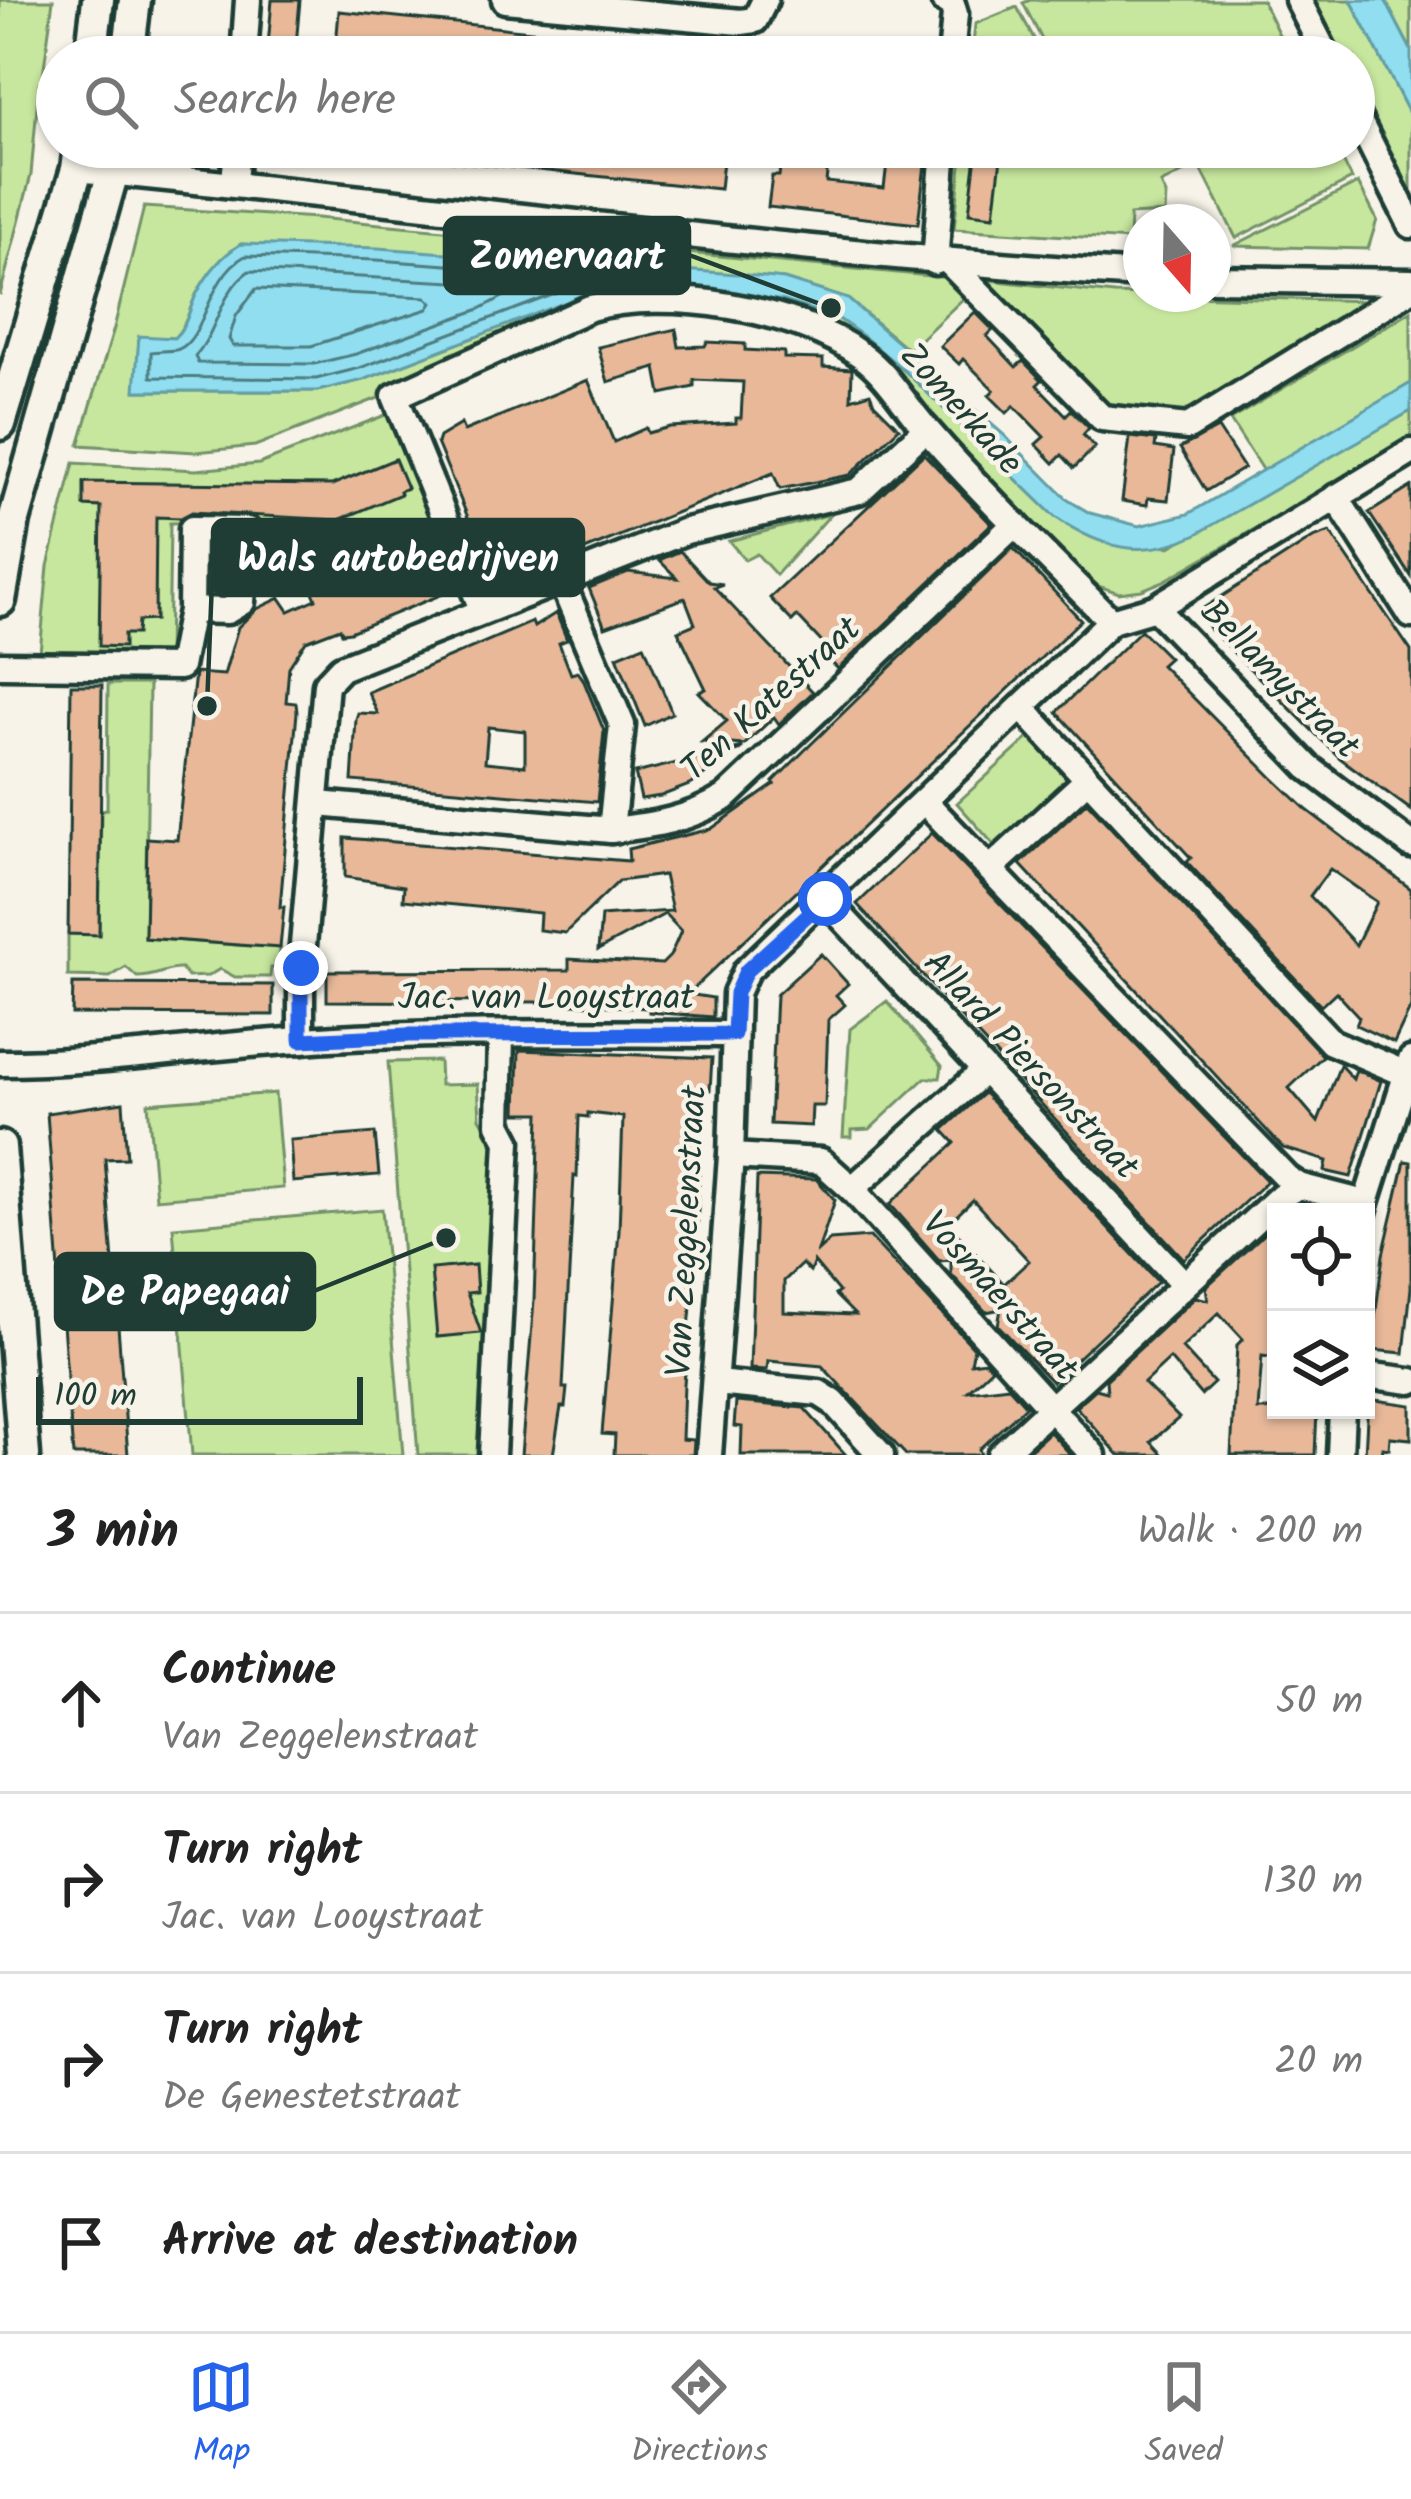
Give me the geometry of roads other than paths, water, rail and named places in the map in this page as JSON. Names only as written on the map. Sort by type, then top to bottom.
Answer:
[{"type":"main road","points":[[94,36],[98,0]]},
{"type":"main road","points":[[131,36],[135,0]]},
{"type":"main road","points":[[0,424],[76,168]]},
{"type":"main road","points":[[0,600],[7,518],[113,168]]},
{"type":"main road","points":[[0,1147],[24,1455]]},
{"type":"street","points":[[245,36],[248,0]]},
{"type":"street","points":[[505,0],[741,22],[755,20],[765,0]]},
{"type":"street","points":[[1298,0],[1316,36]]},
{"type":"street","points":[[1375,153],[1411,225]]},
{"type":"street","points":[[158,168],[234,182],[943,262],[1123,274]]},
{"type":"street","points":[[234,182],[235,168]]},
{"type":"street","points":[[944,168],[943,262],[1102,418],[1188,428],[1411,286]]},
{"type":"street","points":[[1231,280],[1411,286]]},
{"type":"street","name":"Zomerkade","points":[[482,609],[395,396],[590,308],[651,298],[773,314],[815,327],[863,356],[926,429],[1111,621]]},
{"type":"street","points":[[301,1040],[301,968],[326,684],[341,668],[686,531],[859,490],[926,429]]},
{"type":"street","points":[[1111,621],[1155,608],[1411,452]]},
{"type":"street","points":[[1336,497],[1411,615]]},
{"type":"street","name":"Ten Katestraat","points":[[318,804],[611,830],[694,816],[726,797],[1015,524]]},
{"type":"street","points":[[560,578],[622,724],[611,830]]},
{"type":"street","name":"Bellamystraat","points":[[1155,608],[1308,767],[1411,845]]},
{"type":"street","points":[[0,665],[180,668],[191,610]]},
{"type":"street","name":"Van Zeggelenstraat","points":[[709,1455],[731,1156],[736,993],[746,971],[1111,621]]},
{"type":"street","points":[[1023,709],[1331,1042],[1406,1080],[1366,1203]]},
{"type":"street","points":[[990,869],[1087,780]]},
{"type":"street","points":[[925,802],[1299,1186],[1349,1203]]},
{"type":"street","name":"Allard Piersonstraat","points":[[825,899],[1184,1282]]},
{"type":"street","points":[[491,1455],[508,1141],[500,1124],[501,1034]]},
{"type":"street","name":"Jac. van Looystraat","points":[[0,1063],[51,1063],[301,1040],[734,1034]]},
{"type":"street","points":[[852,1190],[984,1070]]},
{"type":"street","name":"Vosmaerstraat","points":[[731,1156],[821,1161],[1093,1455]]},
{"type":"street","points":[[1000,1455],[1184,1282],[1281,1196],[1299,1186]]},
{"type":"street","points":[[1375,1376],[1411,1381]]},
{"type":"street","points":[[716,1383],[819,1394],[833,1402],[881,1455]]},
{"type":"street","points":[[1340,1455],[1342,1419]]},
{"type":"water","points":[[1351,0],[1385,0],[1411,50],[1411,117],[1375,47],[1375,36],[1369,36]]},
{"type":"water","points":[[241,244],[378,248],[737,274],[784,279],[848,299],[1003,434],[1068,500],[1090,513],[1139,526],[1188,514],[1411,383],[1411,411],[1197,534],[1141,548],[1090,537],[1055,517],[863,336],[839,319],[784,301],[707,291],[624,288],[585,295],[363,380],[317,391],[135,391],[139,336],[174,338],[210,273]]},
{"type":"place","name":"Zomervaart","points":[[831,308]]},
{"type":"place","name":"Wals autobedrijven","points":[[207,706]]},
{"type":"place","name":"De Papegaai","points":[[446,1238]]}]
